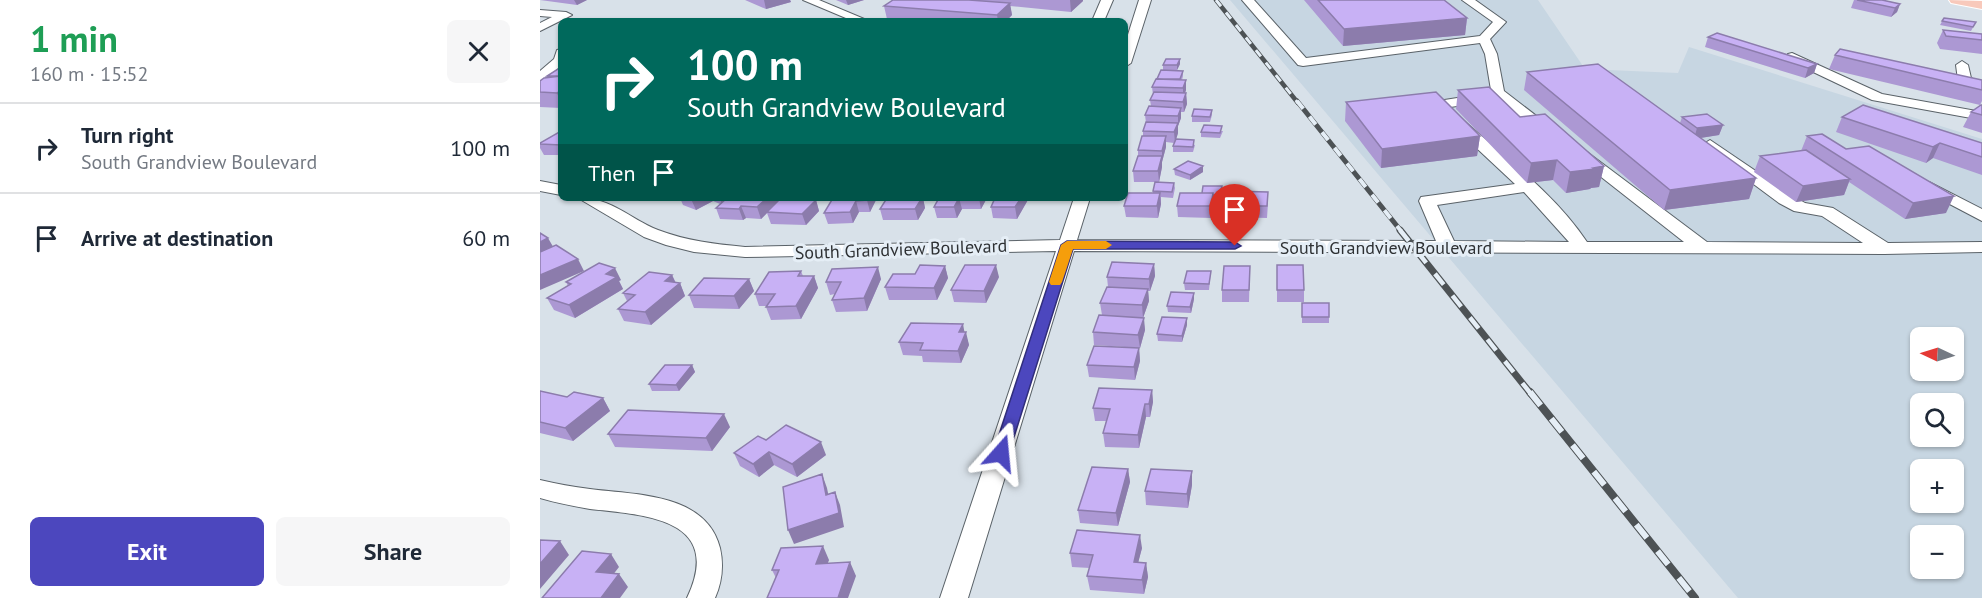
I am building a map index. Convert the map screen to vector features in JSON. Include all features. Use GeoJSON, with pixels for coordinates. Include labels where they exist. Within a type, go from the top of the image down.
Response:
{"type":"FeatureCollection","features":[{"type":"Feature","properties":{"kind":"main road"},"geometry":{"type":"LineString","coordinates":[[1956,0],[1982,3]]}},
{"type":"Feature","properties":{"kind":"main road"},"geometry":{"type":"LineString","coordinates":[[1975,0],[1982,3]]}},
{"type":"Feature","properties":{"kind":"street"},"geometry":{"type":"LineString","coordinates":[[809,0],[855,18]]}},
{"type":"Feature","properties":{"kind":"street"},"geometry":{"type":"LineString","coordinates":[[1099,18],[1107,0]]}},
{"type":"Feature","properties":{"kind":"street"},"geometry":{"type":"LineString","coordinates":[[1129,39],[1145,0]]}},
{"type":"Feature","properties":{"kind":"street"},"geometry":{"type":"LineString","coordinates":[[1248,0],[1304,62],[1484,39],[1500,22],[1468,0]]}},
{"type":"Feature","properties":{"kind":"street"},"geometry":{"type":"LineString","coordinates":[[540,13],[566,15],[560,18]]}},
{"type":"Feature","properties":{"kind":"street"},"geometry":{"type":"LineString","coordinates":[[540,27],[558,19]]}},
{"type":"Feature","properties":{"kind":"street"},"geometry":{"type":"LineString","coordinates":[[1484,39],[1491,54],[1497,93],[1594,163],[1703,248]]}},
{"type":"Feature","properties":{"kind":"street"},"geometry":{"type":"LineString","coordinates":[[1776,52],[1807,62],[1863,92],[1894,101],[1982,116]]}},
{"type":"Feature","properties":{"kind":"street"},"geometry":{"type":"LineString","coordinates":[[540,78],[558,62]]}},
{"type":"Feature","properties":{"kind":"street"},"geometry":{"type":"LineString","coordinates":[[1962,65],[1965,80],[1982,89]]}},
{"type":"Feature","properties":{"kind":"street"},"geometry":{"type":"LineString","coordinates":[[1500,95],[1438,105],[1528,187],[1571,231],[1582,248]]}},
{"type":"Feature","properties":{"kind":"street"},"geometry":{"type":"LineString","coordinates":[[1710,145],[1785,199],[1800,207],[1827,212],[1884,249]]}},
{"type":"Feature","properties":{"kind":"street"},"geometry":{"type":"LineString","coordinates":[[1914,179],[1982,216]]}},
{"type":"Feature","properties":{"kind":"street"},"geometry":{"type":"LineString","coordinates":[[540,186],[558,189]]}},
{"type":"Feature","properties":{"kind":"street"},"geometry":{"type":"LineString","coordinates":[[1448,248],[1427,201],[1528,187]]}},
{"type":"Feature","properties":{"kind":"street","name":"South Grandview Boulevard"},"geometry":{"type":"LineString","coordinates":[[591,201],[650,233],[683,244],[721,251],[777,253],[935,246],[1067,245],[1884,249],[1982,247]]}},
{"type":"Feature","properties":{"kind":"street"},"geometry":{"type":"LineString","coordinates":[[954,598],[1081,201]]}},
{"type":"Feature","properties":{"kind":"street"},"geometry":{"type":"LineString","coordinates":[[540,489],[586,499],[662,508],[688,520],[698,527],[708,547],[709,566],[706,588],[701,598]]}},
{"type":"Feature","properties":{"kind":"shaded area"},"geometry":{"type":"Polygon","coordinates":[[[1230,0],[1538,0],[1585,69],[1678,73],[1689,47],[1982,139],[1982,598],[1738,598],[1230,0]]]}},
{"type":"Feature","properties":{"kind":"building"},"geometry":{"type":"Polygon","coordinates":[[[893,0],[969,0],[1010,3],[997,15],[884,6],[893,0]]]}},
{"type":"Feature","properties":{"kind":"building"},"geometry":{"type":"Polygon","coordinates":[[[1318,0],[1444,0],[1467,18],[1344,29],[1318,0]]]}},
{"type":"Feature","properties":{"kind":"building"},"geometry":{"type":"Polygon","coordinates":[[[1857,0],[1882,0],[1900,4],[1895,8],[1857,0]]]}},
{"type":"Feature","properties":{"kind":"building"},"geometry":{"type":"Polygon","coordinates":[[[1944,18],[1976,22],[1973,27],[1942,21],[1944,18]]]}},
{"type":"Feature","properties":{"kind":"building"},"geometry":{"type":"Polygon","coordinates":[[[1943,30],[1982,34],[1982,40],[1946,36],[1943,30]]]}},
{"type":"Feature","properties":{"kind":"building"},"geometry":{"type":"Polygon","coordinates":[[[1717,33],[1817,64],[1808,68],[1708,37],[1717,33]]]}},
{"type":"Feature","properties":{"kind":"building"},"geometry":{"type":"Polygon","coordinates":[[[1840,49],[1982,80],[1982,90],[1835,55],[1840,49]]]}},
{"type":"Feature","properties":{"kind":"building"},"geometry":{"type":"Polygon","coordinates":[[[1166,59],[1180,59],[1177,65],[1163,65],[1166,59]]]}},
{"type":"Feature","properties":{"kind":"building"},"geometry":{"type":"Polygon","coordinates":[[[1598,64],[1756,178],[1670,190],[1527,72],[1598,64]]]}},
{"type":"Feature","properties":{"kind":"building"},"geometry":{"type":"Polygon","coordinates":[[[558,69],[558,76],[547,76],[558,69]]]}},
{"type":"Feature","properties":{"kind":"building"},"geometry":{"type":"Polygon","coordinates":[[[1161,70],[1183,71],[1180,79],[1157,79],[1161,70]]]}},
{"type":"Feature","properties":{"kind":"building"},"geometry":{"type":"Polygon","coordinates":[[[558,76],[558,92],[540,92],[540,81],[544,78],[558,76]]]}},
{"type":"Feature","properties":{"kind":"building"},"geometry":{"type":"Polygon","coordinates":[[[1156,79],[1186,80],[1183,88],[1152,87],[1156,79]]]}},
{"type":"Feature","properties":{"kind":"building"},"geometry":{"type":"Polygon","coordinates":[[[1489,87],[1520,117],[1545,114],[1604,166],[1570,172],[1557,160],[1531,163],[1458,90],[1489,87]]]}},
{"type":"Feature","properties":{"kind":"building"},"geometry":{"type":"Polygon","coordinates":[[[1154,92],[1186,93],[1183,102],[1150,100],[1154,92]]]}},
{"type":"Feature","properties":{"kind":"building"},"geometry":{"type":"Polygon","coordinates":[[[1436,92],[1480,136],[1382,149],[1346,102],[1436,92]]]}},
{"type":"Feature","properties":{"kind":"building"},"geometry":{"type":"Polygon","coordinates":[[[1863,105],[1982,143],[1982,157],[1940,143],[1933,147],[1842,117],[1863,105]]]}},
{"type":"Feature","properties":{"kind":"building"},"geometry":{"type":"Polygon","coordinates":[[[1981,105],[1982,115],[1971,112],[1981,105]]]}},
{"type":"Feature","properties":{"kind":"building"},"geometry":{"type":"Polygon","coordinates":[[[1149,106],[1181,108],[1178,116],[1145,115],[1149,106]]]}},
{"type":"Feature","properties":{"kind":"building"},"geometry":{"type":"Polygon","coordinates":[[[1194,109],[1212,110],[1210,117],[1192,116],[1194,109]]]}},
{"type":"Feature","properties":{"kind":"building"},"geometry":{"type":"Polygon","coordinates":[[[1707,114],[1723,125],[1697,128],[1682,117],[1707,114]]]}},
{"type":"Feature","properties":{"kind":"building"},"geometry":{"type":"Polygon","coordinates":[[[1146,122],[1178,123],[1174,132],[1143,131],[1146,122]]]}},
{"type":"Feature","properties":{"kind":"building"},"geometry":{"type":"Polygon","coordinates":[[[1204,125],[1222,126],[1220,133],[1201,132],[1204,125]]]}},
{"type":"Feature","properties":{"kind":"building"},"geometry":{"type":"Polygon","coordinates":[[[558,133],[558,145],[540,143],[558,133]]]}},
{"type":"Feature","properties":{"kind":"building"},"geometry":{"type":"Polygon","coordinates":[[[1822,134],[1846,149],[1869,146],[1954,196],[1913,203],[1807,136],[1822,134]]]}},
{"type":"Feature","properties":{"kind":"building"},"geometry":{"type":"Polygon","coordinates":[[[1142,136],[1166,136],[1162,151],[1138,150],[1142,136]]]}},
{"type":"Feature","properties":{"kind":"building"},"geometry":{"type":"Polygon","coordinates":[[[1176,139],[1194,140],[1193,147],[1173,146],[1176,139]]]}},
{"type":"Feature","properties":{"kind":"building"},"geometry":{"type":"Polygon","coordinates":[[[1806,150],[1850,179],[1803,186],[1760,156],[1806,150]]]}},
{"type":"Feature","properties":{"kind":"building"},"geometry":{"type":"Polygon","coordinates":[[[1138,156],[1162,156],[1158,171],[1133,171],[1138,156]]]}},
{"type":"Feature","properties":{"kind":"building"},"geometry":{"type":"Polygon","coordinates":[[[1188,161],[1203,166],[1190,175],[1174,169],[1188,161]]]}},
{"type":"Feature","properties":{"kind":"building"},"geometry":{"type":"Polygon","coordinates":[[[1155,182],[1174,183],[1172,192],[1153,191],[1155,182]]]}},
{"type":"Feature","properties":{"kind":"building"},"geometry":{"type":"Polygon","coordinates":[[[1203,186],[1222,186],[1220,195],[1202,193],[1203,186]]]}},
{"type":"Feature","properties":{"kind":"building"},"geometry":{"type":"Polygon","coordinates":[[[1230,191],[1268,192],[1267,206],[1228,206],[1230,191]]]}},
{"type":"Feature","properties":{"kind":"building"},"geometry":{"type":"Polygon","coordinates":[[[1128,193],[1160,193],[1157,206],[1124,206],[1126,201],[1128,201],[1128,193]]]}},
{"type":"Feature","properties":{"kind":"building"},"geometry":{"type":"Polygon","coordinates":[[[1180,193],[1213,193],[1211,206],[1177,206],[1180,193]]]}},
{"type":"Feature","properties":{"kind":"building"},"geometry":{"type":"Polygon","coordinates":[[[724,201],[764,201],[757,207],[716,208],[724,201]]]}},
{"type":"Feature","properties":{"kind":"building"},"geometry":{"type":"Polygon","coordinates":[[[778,201],[815,201],[802,214],[767,212],[778,201]]]}},
{"type":"Feature","properties":{"kind":"building"},"geometry":{"type":"Polygon","coordinates":[[[831,201],[856,201],[850,212],[824,213],[831,201]]]}},
{"type":"Feature","properties":{"kind":"building"},"geometry":{"type":"Polygon","coordinates":[[[885,201],[920,201],[915,209],[880,209],[885,201]]]}},
{"type":"Feature","properties":{"kind":"building"},"geometry":{"type":"Polygon","coordinates":[[[937,201],[957,201],[954,207],[934,207],[937,201]]]}},
{"type":"Feature","properties":{"kind":"building"},"geometry":{"type":"Polygon","coordinates":[[[994,201],[1019,201],[1015,207],[991,207],[994,201]]]}},
{"type":"Feature","properties":{"kind":"building"},"geometry":{"type":"Polygon","coordinates":[[[540,233],[548,238],[540,242],[540,233]]]}},
{"type":"Feature","properties":{"kind":"building"},"geometry":{"type":"Polygon","coordinates":[[[556,245],[578,259],[540,275],[540,252],[556,245]]]}},
{"type":"Feature","properties":{"kind":"building"},"geometry":{"type":"Polygon","coordinates":[[[1112,262],[1154,264],[1149,279],[1107,277],[1112,262]]]}},
{"type":"Feature","properties":{"kind":"building"},"geometry":{"type":"Polygon","coordinates":[[[599,263],[615,268],[606,274],[617,277],[569,305],[547,298],[571,284],[566,282],[599,263]]]}},
{"type":"Feature","properties":{"kind":"building"},"geometry":{"type":"Polygon","coordinates":[[[920,265],[945,266],[934,288],[885,287],[893,274],[915,274],[920,265]]]}},
{"type":"Feature","properties":{"kind":"building"},"geometry":{"type":"Polygon","coordinates":[[[965,265],[996,265],[984,291],[951,290],[965,265]]]}},
{"type":"Feature","properties":{"kind":"building"},"geometry":{"type":"Polygon","coordinates":[[[1277,265],[1303,265],[1304,290],[1277,290],[1277,265]]]}},
{"type":"Feature","properties":{"kind":"building"},"geometry":{"type":"Polygon","coordinates":[[[1224,266],[1250,266],[1249,290],[1222,290],[1224,266]]]}},
{"type":"Feature","properties":{"kind":"building"},"geometry":{"type":"Polygon","coordinates":[[[878,267],[864,298],[832,300],[841,282],[826,282],[832,269],[878,267]]]}},
{"type":"Feature","properties":{"kind":"building"},"geometry":{"type":"Polygon","coordinates":[[[801,271],[798,276],[814,276],[796,306],[766,307],[775,294],[755,294],[769,272],[801,271]]]}},
{"type":"Feature","properties":{"kind":"building"},"geometry":{"type":"Polygon","coordinates":[[[1187,271],[1211,271],[1209,284],[1184,283],[1187,271]]]}},
{"type":"Feature","properties":{"kind":"building"},"geometry":{"type":"Polygon","coordinates":[[[649,272],[672,275],[665,281],[680,283],[645,312],[618,309],[635,295],[623,293],[649,272]]]}},
{"type":"Feature","properties":{"kind":"building"},"geometry":{"type":"Polygon","coordinates":[[[704,278],[749,279],[734,296],[689,295],[704,278]]]}},
{"type":"Feature","properties":{"kind":"building"},"geometry":{"type":"Polygon","coordinates":[[[1107,287],[1148,289],[1142,305],[1100,303],[1107,287]]]}},
{"type":"Feature","properties":{"kind":"building"},"geometry":{"type":"Polygon","coordinates":[[[1171,292],[1194,293],[1190,307],[1167,306],[1171,292]]]}},
{"type":"Feature","properties":{"kind":"building"},"geometry":{"type":"Polygon","coordinates":[[[1302,303],[1329,303],[1329,317],[1302,317],[1302,303]]]}},
{"type":"Feature","properties":{"kind":"building"},"geometry":{"type":"Polygon","coordinates":[[[1099,315],[1144,318],[1138,335],[1093,332],[1099,315]]]}},
{"type":"Feature","properties":{"kind":"building"},"geometry":{"type":"Polygon","coordinates":[[[1162,317],[1187,318],[1182,336],[1157,334],[1162,317]]]}},
{"type":"Feature","properties":{"kind":"building"},"geometry":{"type":"Polygon","coordinates":[[[911,323],[963,324],[959,332],[966,332],[958,351],[920,350],[923,343],[899,342],[911,323]]]}},
{"type":"Feature","properties":{"kind":"building"},"geometry":{"type":"Polygon","coordinates":[[[1094,346],[1139,348],[1134,367],[1087,365],[1094,346]]]}},
{"type":"Feature","properties":{"kind":"building"},"geometry":{"type":"Polygon","coordinates":[[[665,365],[692,365],[676,385],[649,384],[665,365]]]}},
{"type":"Feature","properties":{"kind":"building"},"geometry":{"type":"Polygon","coordinates":[[[1099,388],[1152,390],[1149,404],[1145,404],[1138,435],[1103,433],[1110,409],[1093,408],[1099,388]]]}},
{"type":"Feature","properties":{"kind":"building"},"geometry":{"type":"Polygon","coordinates":[[[540,391],[567,397],[574,392],[603,398],[565,428],[540,422],[540,391]]]}},
{"type":"Feature","properties":{"kind":"building"},"geometry":{"type":"Polygon","coordinates":[[[628,410],[724,414],[706,438],[608,434],[628,410]]]}},
{"type":"Feature","properties":{"kind":"building"},"geometry":{"type":"Polygon","coordinates":[[[786,425],[821,442],[792,464],[769,452],[753,464],[734,453],[758,436],[766,440],[786,425]]]}},
{"type":"Feature","properties":{"kind":"building"},"geometry":{"type":"Polygon","coordinates":[[[1092,467],[1128,469],[1116,513],[1078,510],[1092,467]]]}},
{"type":"Feature","properties":{"kind":"building"},"geometry":{"type":"Polygon","coordinates":[[[1151,469],[1192,471],[1187,494],[1145,491],[1151,469]]]}},
{"type":"Feature","properties":{"kind":"building"},"geometry":{"type":"Polygon","coordinates":[[[822,474],[826,495],[835,492],[839,513],[788,530],[783,487],[822,474]]]}},
{"type":"Feature","properties":{"kind":"building"},"geometry":{"type":"Polygon","coordinates":[[[1077,530],[1140,535],[1134,562],[1146,563],[1142,580],[1087,576],[1093,555],[1070,553],[1077,530]]]}},
{"type":"Feature","properties":{"kind":"building"},"geometry":{"type":"Polygon","coordinates":[[[540,540],[560,541],[540,564],[540,540]]]}},
{"type":"Feature","properties":{"kind":"building"},"geometry":{"type":"Polygon","coordinates":[[[823,546],[816,564],[850,562],[838,598],[767,598],[779,570],[772,570],[781,548],[823,546]]]}},
{"type":"Feature","properties":{"kind":"building"},"geometry":{"type":"Polygon","coordinates":[[[582,551],[611,554],[596,572],[619,574],[601,598],[542,598],[582,551]]]}},
{"type":"Feature","properties":{"kind":"railway"},"geometry":{"type":"LineString","coordinates":[[1216,0],[1298,103]]}},
{"type":"Feature","properties":{"kind":"railway"},"geometry":{"type":"LineString","coordinates":[[1297,101],[1401,231]]}},
{"type":"Feature","properties":{"kind":"railway"},"geometry":{"type":"LineString","coordinates":[[1400,230],[1531,394]]}},
{"type":"Feature","properties":{"kind":"railway"},"geometry":{"type":"LineString","coordinates":[[1530,392],[1695,598]]}},
{"type":"Feature","properties":{"kind":"slow traffic"},"geometry":{"type":"LineString","coordinates":[[1056,282],[1067,245],[1106,245]]}},
{"type":"Feature","properties":{"kind":"route"},"geometry":{"type":"LineString","coordinates":[[1001,453],[1067,245],[1235,246]]}}]}
